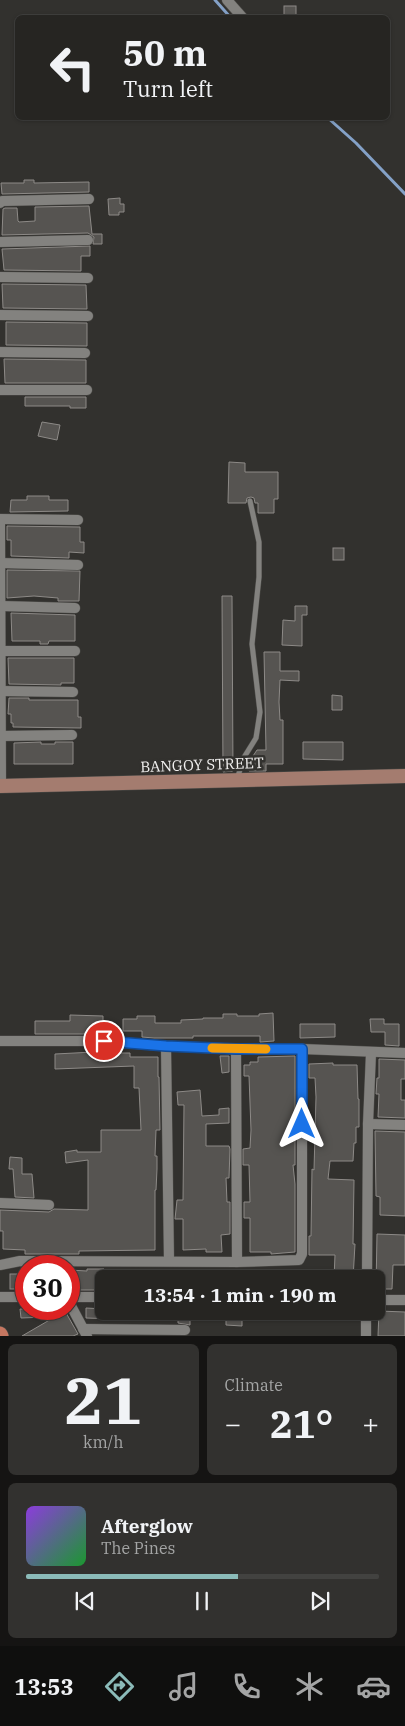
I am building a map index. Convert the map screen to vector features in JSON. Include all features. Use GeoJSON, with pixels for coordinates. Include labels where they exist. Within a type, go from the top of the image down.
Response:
{"type":"FeatureCollection","features":[{"type":"Feature","properties":{"kind":"main road","name":"BANGOY STREET"},"geometry":{"type":"LineString","coordinates":[[0,786],[405,776]]}},
{"type":"Feature","properties":{"kind":"street"},"geometry":{"type":"LineString","coordinates":[[227,0],[240,15]]}},
{"type":"Feature","properties":{"kind":"street"},"geometry":{"type":"LineString","coordinates":[[0,203],[2,201],[89,199]]}},
{"type":"Feature","properties":{"kind":"street"},"geometry":{"type":"LineString","coordinates":[[0,242],[88,240]]}},
{"type":"Feature","properties":{"kind":"street"},"geometry":{"type":"LineString","coordinates":[[0,277],[88,278]]}},
{"type":"Feature","properties":{"kind":"street"},"geometry":{"type":"LineString","coordinates":[[0,315],[88,316]]}},
{"type":"Feature","properties":{"kind":"street"},"geometry":{"type":"LineString","coordinates":[[0,352],[85,353]]}},
{"type":"Feature","properties":{"kind":"street"},"geometry":{"type":"LineString","coordinates":[[0,390],[87,390]]}},
{"type":"Feature","properties":{"kind":"street"},"geometry":{"type":"LineString","coordinates":[[0,519],[78,520]]}},
{"type":"Feature","properties":{"kind":"street"},"geometry":{"type":"LineString","coordinates":[[0,523],[0,786]]}},
{"type":"Feature","properties":{"kind":"street"},"geometry":{"type":"LineString","coordinates":[[0,563],[78,565]]}},
{"type":"Feature","properties":{"kind":"street"},"geometry":{"type":"LineString","coordinates":[[1,606],[75,608]]}},
{"type":"Feature","properties":{"kind":"street"},"geometry":{"type":"LineString","coordinates":[[1,651],[76,651]]}},
{"type":"Feature","properties":{"kind":"street"},"geometry":{"type":"LineString","coordinates":[[1,691],[73,692]]}},
{"type":"Feature","properties":{"kind":"street"},"geometry":{"type":"LineString","coordinates":[[1,736],[72,735]]}},
{"type":"Feature","properties":{"kind":"street"},"geometry":{"type":"LineString","coordinates":[[0,1041],[104,1041],[236,1049],[302,1049],[405,1053]]}},
{"type":"Feature","properties":{"kind":"street"},"geometry":{"type":"LineString","coordinates":[[166,1046],[169,1261]]}},
{"type":"Feature","properties":{"kind":"street"},"geometry":{"type":"LineString","coordinates":[[236,1049],[238,1262]]}},
{"type":"Feature","properties":{"kind":"street"},"geometry":{"type":"LineString","coordinates":[[0,1265],[20,1261],[238,1262],[299,1260],[302,1254],[302,1049]]}},
{"type":"Feature","properties":{"kind":"street"},"geometry":{"type":"LineString","coordinates":[[367,1270],[368,1124],[371,1052]]}},
{"type":"Feature","properties":{"kind":"street"},"geometry":{"type":"LineString","coordinates":[[368,1124],[405,1125]]}},
{"type":"Feature","properties":{"kind":"street"},"geometry":{"type":"LineString","coordinates":[[0,1204],[49,1204]]}},
{"type":"Feature","properties":{"kind":"street"},"geometry":{"type":"LineString","coordinates":[[0,1297],[15,1297]]}},
{"type":"Feature","properties":{"kind":"street"},"geometry":{"type":"LineString","coordinates":[[80,1297],[95,1297]]}},
{"type":"Feature","properties":{"kind":"street"},"geometry":{"type":"LineString","coordinates":[[385,1300],[405,1300]]}},
{"type":"Feature","properties":{"kind":"street"},"geometry":{"type":"LineString","coordinates":[[79,1320],[85,1332],[161,1333],[185,1330]]}},
{"type":"Feature","properties":{"kind":"street"},"geometry":{"type":"LineString","coordinates":[[366,1320],[366,1336]]}},
{"type":"Feature","properties":{"kind":"lane"},"geometry":{"type":"LineString","coordinates":[[237,780],[243,759],[259,730],[260,712],[252,644],[259,577],[259,542],[250,501]]}},
{"type":"Feature","properties":{"kind":"building"},"geometry":{"type":"Polygon","coordinates":[[[284,6],[296,6],[296,15],[284,15],[284,6]]]}},
{"type":"Feature","properties":{"kind":"building"},"geometry":{"type":"Polygon","coordinates":[[[24,180],[34,180],[34,183],[89,182],[89,192],[2,194],[1,183],[24,183],[24,180]]]}},
{"type":"Feature","properties":{"kind":"building"},"geometry":{"type":"Polygon","coordinates":[[[120,198],[120,204],[124,204],[124,212],[119,212],[119,215],[109,215],[108,199],[120,198]]]}},
{"type":"Feature","properties":{"kind":"building"},"geometry":{"type":"Polygon","coordinates":[[[89,206],[92,234],[102,234],[102,244],[93,244],[94,237],[88,233],[2,235],[3,209],[5,208],[17,208],[19,222],[35,221],[35,207],[89,206]]]}},
{"type":"Feature","properties":{"kind":"building"},"geometry":{"type":"Polygon","coordinates":[[[90,246],[90,256],[81,256],[81,271],[4,270],[2,249],[90,246]]]}},
{"type":"Feature","properties":{"kind":"building"},"geometry":{"type":"Polygon","coordinates":[[[2,284],[86,285],[87,309],[3,308],[2,284]]]}},
{"type":"Feature","properties":{"kind":"building"},"geometry":{"type":"Polygon","coordinates":[[[6,322],[87,323],[87,346],[6,345],[6,322]]]}},
{"type":"Feature","properties":{"kind":"building"},"geometry":{"type":"Polygon","coordinates":[[[4,359],[86,360],[86,383],[5,383],[4,359]]]}},
{"type":"Feature","properties":{"kind":"building"},"geometry":{"type":"Polygon","coordinates":[[[25,397],[86,397],[86,408],[25,406],[25,397]]]}},
{"type":"Feature","properties":{"kind":"building"},"geometry":{"type":"Polygon","coordinates":[[[42,422],[60,425],[57,440],[38,436],[42,422]]]}},
{"type":"Feature","properties":{"kind":"building"},"geometry":{"type":"Polygon","coordinates":[[[229,462],[245,463],[245,472],[278,472],[278,499],[274,499],[274,513],[258,513],[258,503],[255,503],[254,498],[251,497],[247,498],[246,503],[228,503],[229,462]]]}},
{"type":"Feature","properties":{"kind":"building"},"geometry":{"type":"Polygon","coordinates":[[[27,496],[49,496],[49,500],[68,500],[68,511],[10,512],[11,500],[27,500],[27,496]]]}},
{"type":"Feature","properties":{"kind":"building"},"geometry":{"type":"Polygon","coordinates":[[[7,526],[80,527],[80,542],[84,542],[84,553],[69,552],[69,558],[11,556],[11,540],[7,540],[7,526]]]}},
{"type":"Feature","properties":{"kind":"building"},"geometry":{"type":"Polygon","coordinates":[[[333,548],[344,548],[344,560],[333,560],[333,548]]]}},
{"type":"Feature","properties":{"kind":"building"},"geometry":{"type":"Polygon","coordinates":[[[7,570],[80,571],[79,601],[58,601],[58,598],[34,596],[7,598],[7,570]]]}},
{"type":"Feature","properties":{"kind":"building"},"geometry":{"type":"Polygon","coordinates":[[[222,596],[232,596],[233,771],[223,772],[222,596]]]}},
{"type":"Feature","properties":{"kind":"building"},"geometry":{"type":"Polygon","coordinates":[[[295,606],[307,606],[307,615],[302,615],[302,646],[282,645],[283,620],[295,621],[295,606]]]}},
{"type":"Feature","properties":{"kind":"building"},"geometry":{"type":"Polygon","coordinates":[[[11,613],[75,615],[75,641],[49,641],[48,644],[40,644],[40,641],[12,641],[11,613]]]}},
{"type":"Feature","properties":{"kind":"building"},"geometry":{"type":"Polygon","coordinates":[[[264,652],[280,652],[280,671],[299,671],[299,681],[280,680],[279,702],[280,720],[283,720],[283,764],[266,764],[266,771],[249,771],[249,762],[257,750],[266,750],[264,652]]]}},
{"type":"Feature","properties":{"kind":"building"},"geometry":{"type":"Polygon","coordinates":[[[8,658],[74,658],[74,683],[61,683],[61,685],[9,684],[8,658]]]}},
{"type":"Feature","properties":{"kind":"building"},"geometry":{"type":"Polygon","coordinates":[[[332,695],[342,696],[342,710],[332,710],[332,695]]]}},
{"type":"Feature","properties":{"kind":"building"},"geometry":{"type":"Polygon","coordinates":[[[9,698],[78,700],[78,717],[81,717],[81,728],[13,727],[11,714],[8,714],[9,698]]]}},
{"type":"Feature","properties":{"kind":"building"},"geometry":{"type":"Polygon","coordinates":[[[41,742],[41,744],[55,744],[55,742],[73,742],[73,764],[14,764],[14,743],[41,742]]]}},
{"type":"Feature","properties":{"kind":"building"},"geometry":{"type":"Polygon","coordinates":[[[303,742],[343,742],[343,760],[303,759],[303,742]]]}},
{"type":"Feature","properties":{"kind":"building"},"geometry":{"type":"Polygon","coordinates":[[[273,1013],[274,1041],[260,1042],[260,1036],[154,1038],[142,1037],[142,1031],[123,1031],[123,1019],[137,1019],[137,1016],[155,1016],[155,1023],[181,1023],[181,1020],[223,1018],[223,1014],[259,1016],[259,1014],[273,1013]]]}},
{"type":"Feature","properties":{"kind":"building"},"geometry":{"type":"Polygon","coordinates":[[[70,1015],[103,1016],[103,1034],[35,1034],[35,1021],[70,1021],[70,1015]]]}},
{"type":"Feature","properties":{"kind":"building"},"geometry":{"type":"Polygon","coordinates":[[[370,1019],[384,1019],[384,1024],[399,1024],[399,1046],[385,1045],[385,1032],[371,1032],[370,1019]]]}},
{"type":"Feature","properties":{"kind":"building"},"geometry":{"type":"Polygon","coordinates":[[[300,1024],[335,1024],[335,1037],[300,1038],[300,1024]]]}},
{"type":"Feature","properties":{"kind":"building"},"geometry":{"type":"Polygon","coordinates":[[[114,1051],[114,1053],[130,1053],[130,1057],[158,1057],[160,1130],[156,1130],[155,1250],[79,1251],[79,1254],[25,1254],[25,1250],[3,1249],[3,1231],[0,1231],[0,1210],[49,1212],[54,1209],[88,1210],[88,1160],[66,1163],[65,1152],[77,1150],[77,1152],[101,1152],[101,1130],[141,1130],[139,1088],[134,1088],[134,1066],[55,1069],[55,1054],[114,1051]]]}},
{"type":"Feature","properties":{"kind":"building"},"geometry":{"type":"Polygon","coordinates":[[[220,1056],[229,1056],[229,1072],[222,1073],[220,1056]]]}},
{"type":"Feature","properties":{"kind":"building"},"geometry":{"type":"Polygon","coordinates":[[[295,1056],[295,1165],[293,1165],[295,1184],[295,1252],[271,1254],[271,1252],[250,1252],[250,1218],[244,1218],[244,1202],[250,1202],[249,1165],[243,1165],[243,1149],[250,1148],[251,1130],[249,1076],[244,1076],[244,1065],[250,1065],[250,1062],[258,1062],[258,1057],[295,1056]]]}},
{"type":"Feature","properties":{"kind":"building"},"geometry":{"type":"Polygon","coordinates":[[[379,1059],[405,1060],[405,1079],[401,1079],[401,1100],[405,1100],[405,1118],[378,1117],[379,1094],[376,1094],[377,1078],[379,1078],[379,1059]]]}},
{"type":"Feature","properties":{"kind":"building"},"geometry":{"type":"Polygon","coordinates":[[[309,1064],[357,1065],[359,1127],[356,1127],[353,1161],[330,1161],[328,1179],[354,1180],[354,1270],[334,1270],[335,1255],[309,1255],[316,1097],[315,1078],[309,1078],[309,1064]]]}},
{"type":"Feature","properties":{"kind":"building"},"geometry":{"type":"Polygon","coordinates":[[[200,1090],[202,1116],[219,1115],[219,1109],[229,1108],[229,1123],[206,1124],[206,1146],[229,1146],[230,1149],[229,1178],[226,1178],[227,1202],[230,1202],[230,1234],[221,1235],[222,1252],[206,1252],[206,1249],[183,1250],[183,1219],[175,1219],[177,1200],[183,1200],[184,1105],[178,1105],[177,1092],[200,1090]]]}},
{"type":"Feature","properties":{"kind":"building"},"geometry":{"type":"Polygon","coordinates":[[[375,1131],[405,1132],[405,1216],[380,1215],[380,1197],[376,1196],[375,1131]]]}},
{"type":"Feature","properties":{"kind":"building"},"geometry":{"type":"Polygon","coordinates":[[[10,1157],[22,1158],[22,1174],[32,1174],[34,1198],[15,1197],[13,1169],[9,1169],[10,1157]]]}},
{"type":"Feature","properties":{"kind":"building"},"geometry":{"type":"Polygon","coordinates":[[[377,1234],[405,1235],[405,1265],[393,1265],[392,1289],[385,1289],[385,1270],[376,1270],[377,1234]]]}},
{"type":"Feature","properties":{"kind":"building"},"geometry":{"type":"Polygon","coordinates":[[[87,1269],[104,1269],[95,1270],[95,1290],[80,1290],[80,1271],[87,1271],[87,1269]]]}},
{"type":"Feature","properties":{"kind":"building"},"geometry":{"type":"Polygon","coordinates":[[[10,1274],[15,1274],[15,1289],[10,1289],[10,1274]]]}},
{"type":"Feature","properties":{"kind":"building"},"geometry":{"type":"Polygon","coordinates":[[[86,1308],[95,1308],[95,1318],[86,1318],[86,1308]]]}},
{"type":"Feature","properties":{"kind":"building"},"geometry":{"type":"Polygon","coordinates":[[[385,1311],[405,1312],[405,1336],[378,1336],[379,1320],[385,1320],[385,1311]]]}},
{"type":"Feature","properties":{"kind":"building"},"geometry":{"type":"Polygon","coordinates":[[[50,1320],[70,1320],[78,1334],[73,1336],[22,1336],[50,1320]]]}},
{"type":"Feature","properties":{"kind":"building"},"geometry":{"type":"Polygon","coordinates":[[[178,1320],[190,1320],[190,1325],[178,1323],[178,1320]]]}},
{"type":"Feature","properties":{"kind":"building"},"geometry":{"type":"Polygon","coordinates":[[[226,1320],[242,1320],[242,1326],[226,1325],[226,1320]]]}},
{"type":"Feature","properties":{"kind":"waterway"},"geometry":{"type":"LineString","coordinates":[[215,0],[228,15]]}},
{"type":"Feature","properties":{"kind":"waterway"},"geometry":{"type":"LineString","coordinates":[[330,120],[356,143],[405,194]]}},
{"type":"Feature","properties":{"kind":"slow traffic"},"geometry":{"type":"LineString","coordinates":[[212,1048],[266,1049]]}},
{"type":"Feature","properties":{"kind":"route"},"geometry":{"type":"LineString","coordinates":[[104,1041],[236,1049],[302,1049],[302,1124]]}}]}
